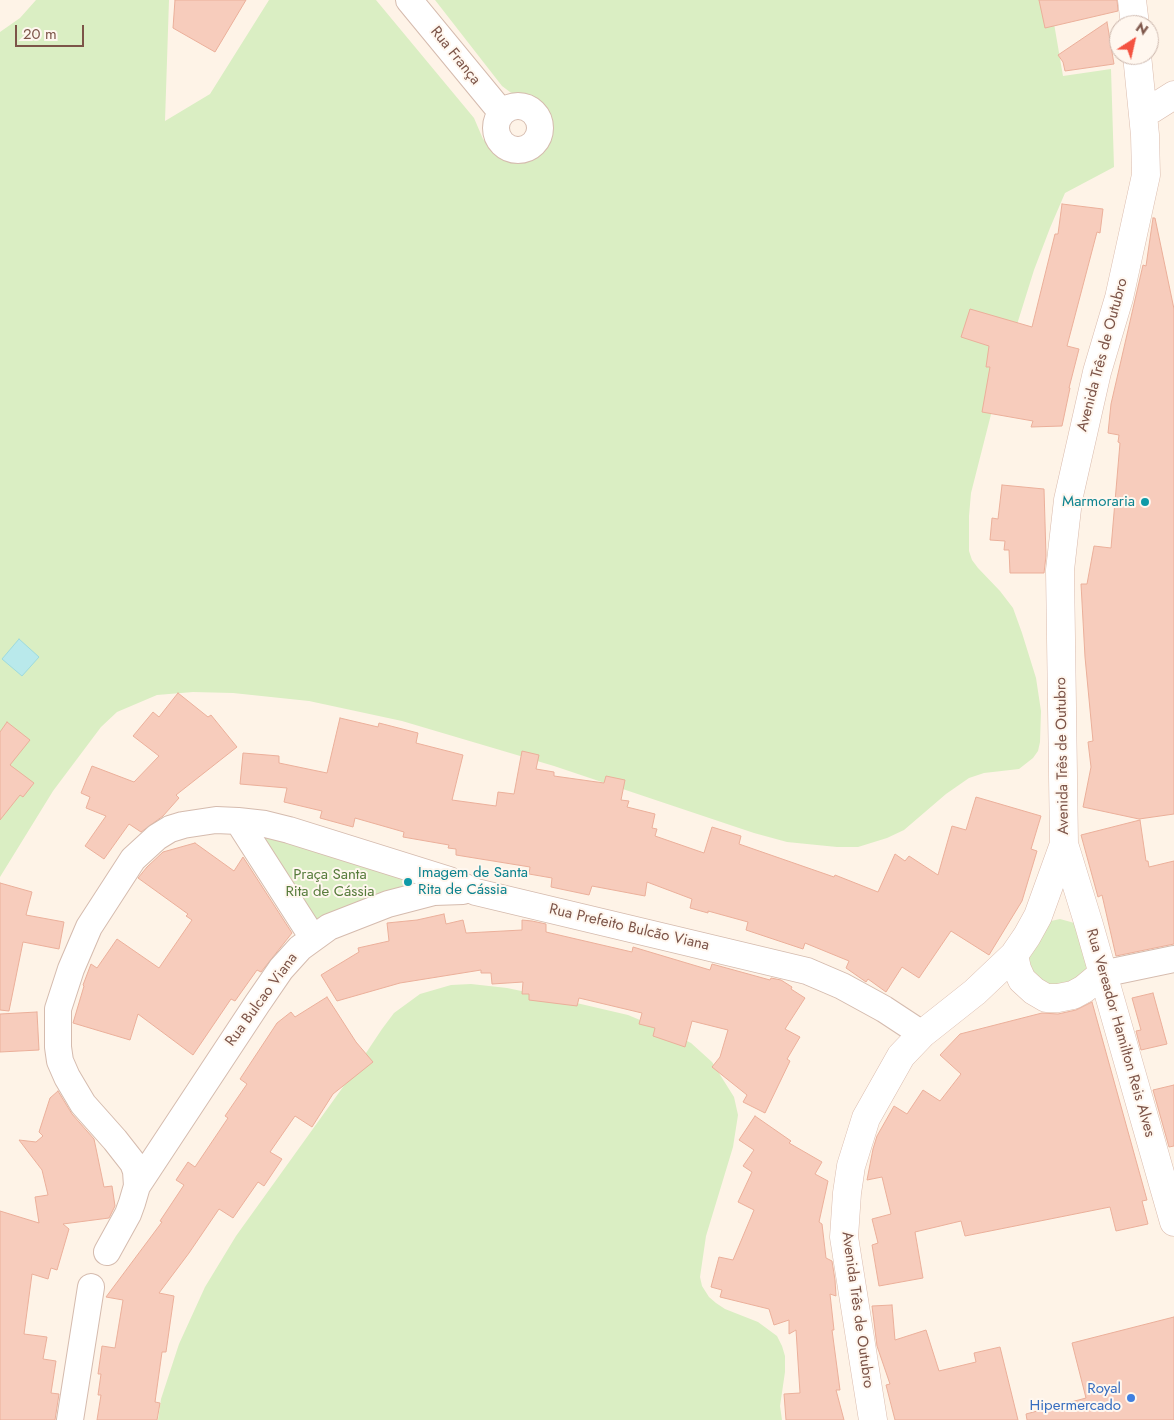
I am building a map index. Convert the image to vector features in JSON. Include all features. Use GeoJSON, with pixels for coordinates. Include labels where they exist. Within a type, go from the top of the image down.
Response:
{"type":"FeatureCollection","features":[{"type":"Feature","properties":{"kind":"main road"},"geometry":{"type":"LineString","coordinates":[[1132,0],[1134,15]]}},
{"type":"Feature","properties":{"kind":"main road","name":"Avenida Três de Outubro"},"geometry":{"type":"LineString","coordinates":[[873,1420],[844,1237],[846,1193],[851,1166],[866,1118],[901,1056],[922,1034],[975,992],[1014,955],[1038,916],[1064,844],[1060,570],[1067,508],[1084,425],[1097,372],[1119,298],[1146,175],[1144,114],[1139,65]]}},
{"type":"Feature","properties":{"kind":"main road"},"geometry":{"type":"LineString","coordinates":[[1144,114],[1174,95]]}},
{"type":"Feature","properties":{"kind":"main road","name":"Rua Vereador Hamilton Reis Alves"},"geometry":{"type":"LineString","coordinates":[[1064,844],[1174,1222]]}},
{"type":"Feature","properties":{"kind":"main road"},"geometry":{"type":"LineString","coordinates":[[1038,916],[1049,912],[1069,913],[1089,925]]}},
{"type":"Feature","properties":{"kind":"main road"},"geometry":{"type":"LineString","coordinates":[[1014,955],[1022,980],[1034,992],[1046,998],[1073,995],[1084,989],[1102,974]]}},
{"type":"Feature","properties":{"kind":"street","name":"Rua França"},"geometry":{"type":"LineString","coordinates":[[409,0],[502,113]]}},
{"type":"Feature","properties":{"kind":"street","name":"Rua Prefeito Bulcão Viana"},"geometry":{"type":"LineString","coordinates":[[137,1182],[133,1163],[83,1104],[66,1077],[60,1061],[58,1047],[58,1009],[71,969],[90,926],[134,859],[157,837],[170,830],[198,822],[216,820],[265,824],[322,839],[449,880],[476,892],[807,970],[842,986],[884,1009],[922,1034]]}},
{"type":"Feature","properties":{"kind":"street"},"geometry":{"type":"LineString","coordinates":[[238,821],[313,938]]}},
{"type":"Feature","properties":{"kind":"street","name":"Rua Bulcao Viana"},"geometry":{"type":"LineString","coordinates":[[107,1252],[128,1214],[137,1182],[281,969],[300,948],[329,927],[411,897],[441,891],[476,892]]}},
{"type":"Feature","properties":{"kind":"street"},"geometry":{"type":"LineString","coordinates":[[1102,974],[1174,959]]}},
{"type":"Feature","properties":{"kind":"street"},"geometry":{"type":"LineString","coordinates":[[70,1420],[91,1287]]}},
{"type":"Feature","properties":{"kind":"green space"},"geometry":{"type":"Polygon","coordinates":[[[36,0],[169,0],[165,121],[210,94],[269,0],[376,0],[474,118],[483,139],[502,156],[517,161],[530,160],[543,150],[551,138],[551,118],[541,107],[502,86],[435,0],[1050,0],[1063,76],[1111,69],[1114,167],[1065,193],[1050,228],[1034,270],[1000,379],[971,493],[969,516],[969,551],[972,560],[1013,608],[1036,678],[1041,711],[1040,742],[1038,751],[1033,758],[1019,769],[984,773],[969,778],[946,794],[904,830],[887,838],[858,847],[837,847],[787,842],[754,833],[554,766],[402,721],[309,701],[233,693],[193,692],[157,695],[117,712],[101,727],[53,791],[0,877],[0,32],[20,18],[36,0]]]}},
{"type":"Feature","properties":{"kind":"green space","name":"Praça Santa Rita de Cássia"},"geometry":{"type":"Polygon","coordinates":[[[255,835],[266,835],[436,881],[316,925],[255,835]]]}},
{"type":"Feature","properties":{"kind":"green space"},"geometry":{"type":"Polygon","coordinates":[[[1060,919],[1078,924],[1092,961],[1087,977],[1048,991],[1023,959],[1051,921],[1060,919]]]}},
{"type":"Feature","properties":{"kind":"green space"},"geometry":{"type":"Polygon","coordinates":[[[471,984],[507,988],[628,1015],[691,1043],[712,1062],[734,1097],[738,1115],[733,1147],[706,1236],[700,1277],[702,1286],[709,1297],[716,1303],[725,1309],[758,1322],[777,1336],[785,1356],[785,1372],[780,1406],[782,1420],[158,1420],[161,1399],[179,1344],[205,1287],[236,1236],[348,1080],[382,1029],[394,1013],[420,994],[451,985],[471,984]]]}},
{"type":"Feature","properties":{"kind":"water"},"geometry":{"type":"Polygon","coordinates":[[[19,639],[39,657],[22,676],[2,659],[19,639]]]}},
{"type":"Feature","properties":{"kind":"building"},"geometry":{"type":"Polygon","coordinates":[[[175,0],[246,0],[215,52],[173,28],[175,0]]]}},
{"type":"Feature","properties":{"kind":"building"},"geometry":{"type":"Polygon","coordinates":[[[1039,0],[1117,0],[1118,11],[1045,28],[1039,0]]]}},
{"type":"Feature","properties":{"kind":"building"},"geometry":{"type":"Polygon","coordinates":[[[1107,22],[1109,65],[1065,71],[1063,62],[1058,55],[1107,22]]]}},
{"type":"Feature","properties":{"kind":"building"},"geometry":{"type":"Polygon","coordinates":[[[1062,204],[1103,209],[1100,233],[1097,232],[1067,346],[1079,349],[1062,426],[1031,427],[1033,421],[982,412],[990,367],[986,367],[989,346],[961,337],[970,309],[1032,327],[1055,234],[1058,234],[1062,204]]]}},
{"type":"Feature","properties":{"kind":"building"},"geometry":{"type":"Polygon","coordinates":[[[1153,218],[1155,218],[1174,309],[1174,814],[1139,819],[1083,807],[1091,767],[1088,742],[1093,741],[1085,657],[1081,584],[1087,584],[1094,546],[1111,548],[1120,443],[1118,442],[1119,435],[1108,433],[1111,404],[1143,265],[1146,266],[1153,218]]]}},
{"type":"Feature","properties":{"kind":"building"},"geometry":{"type":"Polygon","coordinates":[[[1002,485],[1044,489],[1046,556],[1044,573],[1010,573],[1009,550],[1004,550],[1005,541],[990,540],[992,518],[998,519],[1002,485]]]}},
{"type":"Feature","properties":{"kind":"building"},"geometry":{"type":"Polygon","coordinates":[[[178,693],[208,717],[211,715],[237,747],[176,795],[179,798],[163,816],[141,832],[129,824],[104,859],[85,846],[106,816],[86,808],[90,797],[81,793],[92,766],[134,782],[159,756],[133,736],[153,712],[159,717],[178,693]]]}},
{"type":"Feature","properties":{"kind":"building"},"geometry":{"type":"Polygon","coordinates":[[[340,718],[378,727],[379,723],[418,733],[416,743],[463,755],[452,800],[496,806],[498,792],[514,794],[522,751],[539,755],[536,769],[554,772],[554,776],[604,783],[606,776],[625,780],[621,800],[629,801],[627,807],[655,814],[652,828],[657,829],[655,836],[704,853],[712,827],[741,836],[739,844],[834,877],[835,875],[878,892],[895,854],[905,861],[909,856],[938,875],[952,826],[966,830],[976,797],[1041,816],[1031,849],[1037,851],[1022,901],[989,955],[951,931],[919,978],[902,967],[886,992],[868,979],[866,982],[846,968],[849,961],[805,943],[803,949],[746,930],[748,922],[690,908],[692,899],[647,882],[645,896],[592,886],[589,895],[551,887],[552,878],[529,874],[530,867],[456,855],[456,849],[448,848],[449,845],[403,837],[404,832],[355,818],[353,827],[320,818],[322,811],[284,802],[287,788],[240,784],[243,753],[279,756],[279,763],[327,773],[340,718]]]}},
{"type":"Feature","properties":{"kind":"building"},"geometry":{"type":"Polygon","coordinates":[[[7,722],[30,740],[10,765],[34,783],[23,797],[20,795],[0,820],[0,732],[7,722]]]}},
{"type":"Feature","properties":{"kind":"building"},"geometry":{"type":"Polygon","coordinates":[[[1140,820],[1146,861],[1148,861],[1149,867],[1174,861],[1174,944],[1116,956],[1102,895],[1098,897],[1081,835],[1140,820]]]}},
{"type":"Feature","properties":{"kind":"building"},"geometry":{"type":"Polygon","coordinates":[[[195,843],[234,871],[243,857],[292,933],[261,972],[257,970],[235,1001],[231,999],[193,1055],[138,1014],[130,1040],[73,1023],[83,985],[91,964],[97,968],[117,939],[159,968],[192,920],[186,916],[188,914],[138,878],[163,852],[195,843]]]}},
{"type":"Feature","properties":{"kind":"building"},"geometry":{"type":"Polygon","coordinates":[[[0,883],[32,892],[26,915],[64,922],[59,949],[23,942],[9,1011],[0,1010],[0,883]]]}},
{"type":"Feature","properties":{"kind":"building"},"geometry":{"type":"Polygon","coordinates":[[[444,914],[446,924],[463,920],[466,933],[522,930],[522,920],[532,921],[546,924],[546,932],[632,952],[633,947],[710,970],[712,964],[770,980],[771,978],[781,980],[805,998],[785,1029],[800,1037],[787,1059],[790,1061],[765,1113],[743,1102],[747,1095],[712,1067],[720,1057],[728,1030],[692,1021],[685,1047],[653,1036],[655,1028],[639,1024],[642,1013],[579,998],[577,1006],[529,1000],[529,994],[522,994],[523,982],[492,984],[491,973],[481,973],[481,970],[400,983],[337,1001],[321,975],[359,952],[358,948],[389,941],[387,923],[417,920],[444,914]]]}},
{"type":"Feature","properties":{"kind":"building"},"geometry":{"type":"Polygon","coordinates":[[[1153,993],[1167,1044],[1141,1050],[1136,1031],[1141,1030],[1132,998],[1153,993]]]}},
{"type":"Feature","properties":{"kind":"building"},"geometry":{"type":"Polygon","coordinates":[[[327,997],[356,1042],[373,1062],[333,1094],[312,1127],[295,1116],[270,1152],[282,1159],[264,1186],[258,1182],[233,1218],[219,1209],[159,1293],[174,1296],[166,1352],[162,1352],[155,1402],[160,1403],[157,1420],[97,1420],[101,1395],[98,1395],[101,1374],[98,1374],[102,1346],[115,1348],[123,1300],[106,1297],[162,1222],[160,1221],[184,1185],[176,1180],[188,1162],[195,1167],[228,1118],[225,1116],[247,1084],[240,1079],[277,1023],[291,1012],[295,1017],[327,997]]]}},
{"type":"Feature","properties":{"kind":"building"},"geometry":{"type":"Polygon","coordinates":[[[1092,1002],[1147,1200],[1142,1201],[1148,1224],[1116,1231],[1110,1207],[965,1236],[961,1221],[915,1232],[923,1278],[879,1286],[872,1245],[878,1243],[872,1219],[891,1214],[882,1177],[867,1180],[877,1136],[894,1106],[907,1114],[923,1090],[940,1101],[961,1074],[940,1055],[960,1034],[1042,1013],[1058,1014],[1076,1010],[1092,1002]]]}},
{"type":"Feature","properties":{"kind":"building"},"geometry":{"type":"Polygon","coordinates":[[[37,1012],[39,1050],[0,1052],[0,1014],[37,1012]]]}},
{"type":"Feature","properties":{"kind":"building"},"geometry":{"type":"Polygon","coordinates":[[[1174,1085],[1174,1146],[1169,1147],[1153,1090],[1174,1085]]]}},
{"type":"Feature","properties":{"kind":"building"},"geometry":{"type":"Polygon","coordinates":[[[58,1091],[72,1114],[94,1139],[104,1187],[112,1186],[115,1206],[109,1218],[63,1224],[69,1229],[57,1270],[51,1268],[48,1279],[32,1274],[24,1334],[47,1337],[43,1359],[56,1361],[51,1393],[59,1394],[55,1420],[0,1420],[0,1211],[39,1223],[35,1197],[48,1195],[42,1170],[19,1140],[36,1142],[43,1136],[39,1132],[50,1098],[58,1091]]]}},
{"type":"Feature","properties":{"kind":"building"},"geometry":{"type":"Polygon","coordinates":[[[755,1116],[791,1141],[789,1143],[822,1162],[815,1174],[828,1181],[819,1222],[822,1224],[826,1258],[832,1261],[835,1280],[836,1296],[830,1294],[834,1330],[832,1330],[840,1390],[836,1390],[844,1420],[786,1420],[784,1394],[800,1393],[796,1330],[789,1334],[789,1320],[774,1325],[769,1309],[720,1297],[722,1290],[711,1287],[719,1257],[733,1260],[754,1210],[738,1202],[752,1172],[743,1166],[754,1150],[739,1140],[755,1116]]]}},
{"type":"Feature","properties":{"kind":"building"},"geometry":{"type":"Polygon","coordinates":[[[892,1305],[895,1340],[926,1330],[939,1371],[976,1362],[974,1353],[1000,1347],[1018,1420],[895,1420],[886,1385],[890,1384],[877,1346],[872,1306],[892,1305]]]}},
{"type":"Feature","properties":{"kind":"building"},"geometry":{"type":"Polygon","coordinates":[[[1174,1317],[1174,1420],[1027,1420],[1026,1414],[1086,1398],[1072,1343],[1174,1317]]]}},
{"type":"Feature","properties":{"kind":"place","name":"Marmoraria"},"geometry":{"type":"Point","coordinates":[1145,502]}},
{"type":"Feature","properties":{"kind":"place","name":"Imagem de Santa Rita de Cássia"},"geometry":{"type":"Point","coordinates":[408,882]}},
{"type":"Feature","properties":{"kind":"place","name":"Royal Hipermercado"},"geometry":{"type":"Point","coordinates":[1131,1398]}}]}
